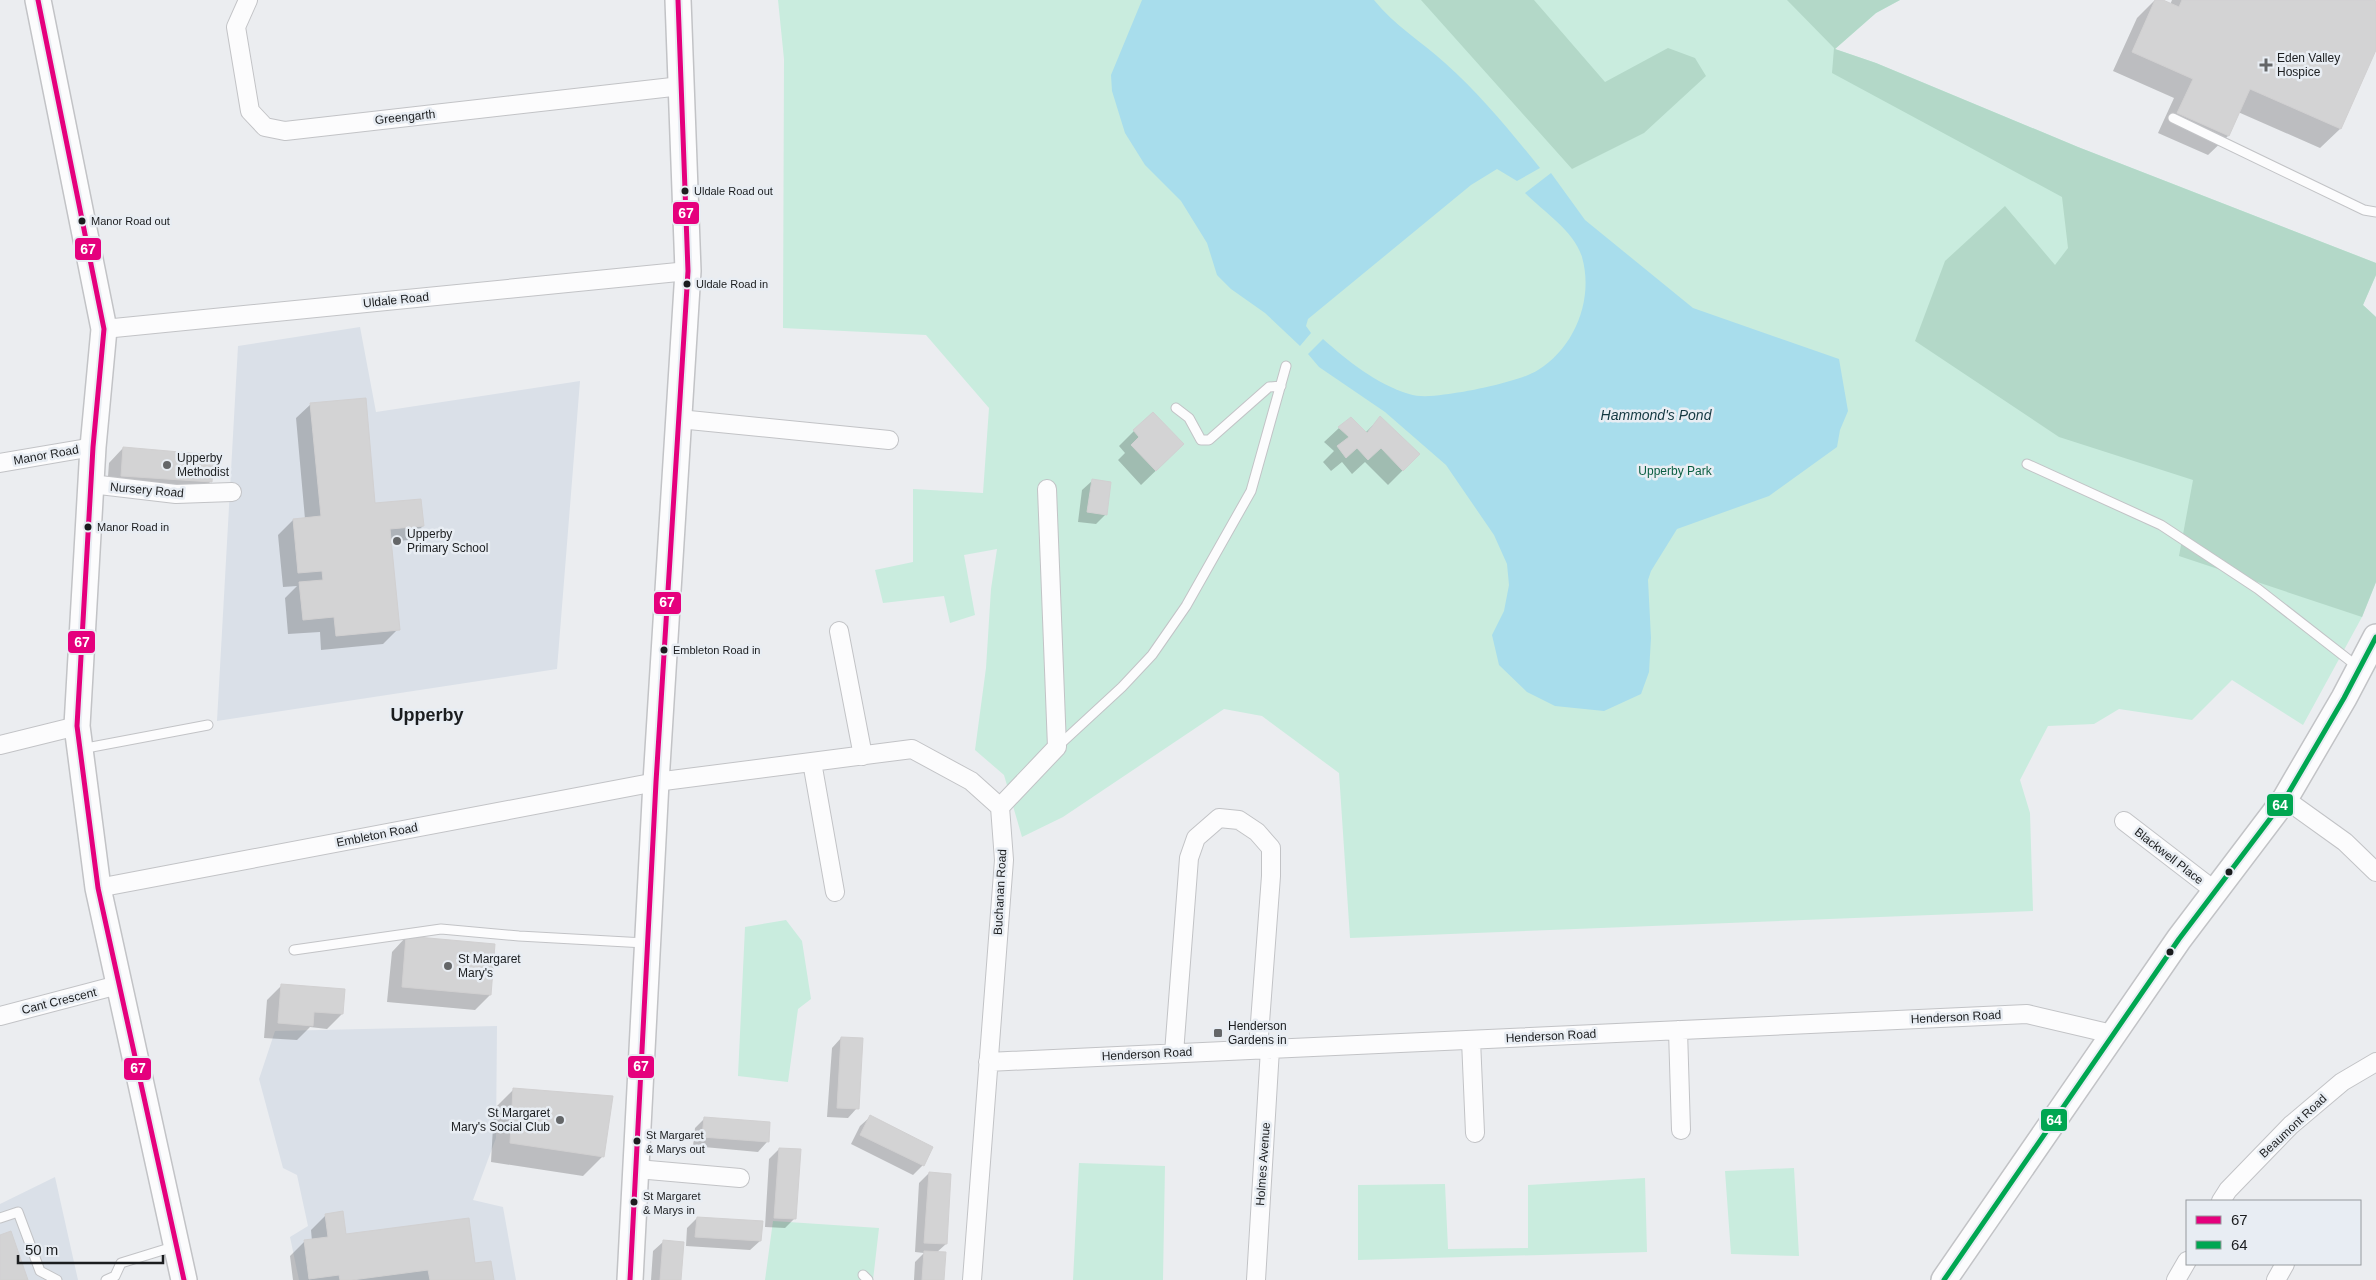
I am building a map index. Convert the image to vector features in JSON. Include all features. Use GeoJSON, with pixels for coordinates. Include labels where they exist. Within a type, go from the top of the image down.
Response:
{"type":"FeatureCollection","features":[{"type":"Feature","properties":{"kind":"street"},"geometry":{"type":"LineString","coordinates":[[38,0],[104,329],[93,447],[78,738],[98,888],[184,1280]]}},
{"type":"Feature","properties":{"kind":"street","name":"Greengarth"},"geometry":{"type":"LineString","coordinates":[[248,0],[236,27],[250,111],[265,127],[285,131],[681,86]]}},
{"type":"Feature","properties":{"kind":"street"},"geometry":{"type":"LineString","coordinates":[[630,1280],[656,782],[688,272],[678,0]]}},
{"type":"Feature","properties":{"kind":"street","name":"Uldale Road"},"geometry":{"type":"LineString","coordinates":[[104,329],[688,272]]}},
{"type":"Feature","properties":{"kind":"street"},"geometry":{"type":"LineString","coordinates":[[679,419],[889,440]]}},
{"type":"Feature","properties":{"kind":"street","name":"Manor Road"},"geometry":{"type":"LineString","coordinates":[[0,463],[93,447]]}},
{"type":"Feature","properties":{"kind":"street","name":"Nursery Road"},"geometry":{"type":"LineString","coordinates":[[91,484],[176,494],[232,492]]}},
{"type":"Feature","properties":{"kind":"street"},"geometry":{"type":"LineString","coordinates":[[656,782],[912,749],[971,781],[1000,807],[1057,747],[1058,733],[1046,489]]}},
{"type":"Feature","properties":{"kind":"street"},"geometry":{"type":"LineString","coordinates":[[839,631],[863,756]]}},
{"type":"Feature","properties":{"kind":"street"},"geometry":{"type":"LineString","coordinates":[[1944,1280],[2179,938],[2285,799],[2376,637]]}},
{"type":"Feature","properties":{"kind":"street"},"geometry":{"type":"LineString","coordinates":[[0,746],[78,738]]}},
{"type":"Feature","properties":{"kind":"street"},"geometry":{"type":"LineString","coordinates":[[812,762],[834,892]]}},
{"type":"Feature","properties":{"kind":"street","name":"Embleton Road"},"geometry":{"type":"LineString","coordinates":[[98,888],[656,782]]}},
{"type":"Feature","properties":{"kind":"street"},"geometry":{"type":"LineString","coordinates":[[2285,799],[2345,842],[2376,872]]}},
{"type":"Feature","properties":{"kind":"street","name":"Buchanan Road"},"geometry":{"type":"LineString","coordinates":[[972,1280],[1004,860],[1000,807]]}},
{"type":"Feature","properties":{"kind":"street","name":"Holmes Avenue"},"geometry":{"type":"LineString","coordinates":[[1174,1053],[1189,858],[1196,838],[1219,818],[1240,820],[1257,832],[1271,848],[1256,1280]]}},
{"type":"Feature","properties":{"kind":"street","name":"Blackwell Place"},"geometry":{"type":"LineString","coordinates":[[2124,821],[2215,891]]}},
{"type":"Feature","properties":{"kind":"street","name":"Cant Crescent"},"geometry":{"type":"LineString","coordinates":[[0,1016],[118,986]]}},
{"type":"Feature","properties":{"kind":"street","name":"Henderson Road"},"geometry":{"type":"LineString","coordinates":[[988,1062],[2027,1014],[2112,1034]]}},
{"type":"Feature","properties":{"kind":"street"},"geometry":{"type":"LineString","coordinates":[[1678,1030],[1681,1130]]}},
{"type":"Feature","properties":{"kind":"street"},"geometry":{"type":"LineString","coordinates":[[1471,1040],[1475,1133]]}},
{"type":"Feature","properties":{"kind":"street","name":"Beaumont Road"},"geometry":{"type":"LineString","coordinates":[[2222,1200],[2228,1190],[2291,1125],[2342,1082],[2376,1062]]}},
{"type":"Feature","properties":{"kind":"street"},"geometry":{"type":"LineString","coordinates":[[637,1169],[740,1178]]}},
{"type":"Feature","properties":{"kind":"street"},"geometry":{"type":"LineString","coordinates":[[2176,1280],[2186,1263]]}},
{"type":"Feature","properties":{"kind":"street"},"geometry":{"type":"LineString","coordinates":[[2276,1280],[2284,1265]]}},
{"type":"Feature","properties":{"kind":"lane"},"geometry":{"type":"LineString","coordinates":[[2173,118],[2364,210],[2376,212]]}},
{"type":"Feature","properties":{"kind":"lane"},"geometry":{"type":"LineString","coordinates":[[1057,747],[1122,687],[1152,655],[1186,606],[1251,491],[1286,366]]}},
{"type":"Feature","properties":{"kind":"lane"},"geometry":{"type":"LineString","coordinates":[[1176,408],[1189,418],[1201,440],[1209,440],[1269,387],[1281,386]]}},
{"type":"Feature","properties":{"kind":"lane"},"geometry":{"type":"LineString","coordinates":[[2027,464],[2161,525],[2258,589],[2360,668]]}},
{"type":"Feature","properties":{"kind":"lane"},"geometry":{"type":"LineString","coordinates":[[78,738],[208,725]]}},
{"type":"Feature","properties":{"kind":"lane"},"geometry":{"type":"LineString","coordinates":[[294,950],[441,929],[519,936],[648,943]]}},
{"type":"Feature","properties":{"kind":"lane"},"geometry":{"type":"LineString","coordinates":[[0,1218],[18,1212],[40,1271],[57,1280]]}},
{"type":"Feature","properties":{"kind":"lane"},"geometry":{"type":"LineString","coordinates":[[106,1280],[115,1276],[121,1263],[176,1246]]}},
{"type":"Feature","properties":{"kind":"shaded area","name":"Upperby Primary School"},"geometry":{"type":"Polygon","coordinates":[[[360,327],[376,412],[580,381],[557,669],[217,721],[238,346],[360,327]]]}},
{"type":"Feature","properties":{"kind":"shaded area"},"geometry":{"type":"Polygon","coordinates":[[[497,1026],[496,1138],[473,1200],[503,1207],[516,1280],[299,1280],[290,1237],[308,1226],[297,1175],[283,1168],[259,1079],[275,1031],[497,1026]]]}},
{"type":"Feature","properties":{"kind":"shaded area"},"geometry":{"type":"Polygon","coordinates":[[[55,1177],[78,1280],[0,1280],[0,1204],[55,1177]]]}},
{"type":"Feature","properties":{"kind":"green space","name":"Upperby Park"},"geometry":{"type":"Polygon","coordinates":[[[778,0],[1900,0],[1876,13],[1835,49],[1876,63],[2078,147],[2376,263],[2376,275],[2363,305],[2376,317],[2376,582],[2362,617],[2303,725],[2232,680],[2192,720],[2119,709],[2094,724],[2048,726],[2020,780],[2030,813],[2033,911],[1350,938],[1339,773],[1262,716],[1224,709],[1063,817],[1022,837],[1004,775],[975,750],[986,668],[991,589],[997,549],[964,555],[975,615],[950,623],[944,596],[883,603],[875,570],[913,562],[913,489],[983,493],[989,408],[926,335],[783,328],[784,59],[778,0]]]}},
{"type":"Feature","properties":{"kind":"green space"},"geometry":{"type":"Polygon","coordinates":[[[1421,0],[1534,0],[1605,82],[1668,48],[1695,58],[1706,76],[1644,133],[1572,169],[1421,0]]]}},
{"type":"Feature","properties":{"kind":"green space"},"geometry":{"type":"Polygon","coordinates":[[[1787,0],[1900,0],[1876,13],[1835,49],[1876,63],[2078,147],[2376,263],[2376,275],[2363,305],[2376,317],[2376,582],[2362,617],[2179,556],[2193,480],[2059,437],[1915,341],[1945,261],[2005,206],[2055,265],[2068,248],[2062,197],[1832,73],[1834,48],[1787,0]]]}},
{"type":"Feature","properties":{"kind":"green space"},"geometry":{"type":"Polygon","coordinates":[[[786,920],[802,941],[811,999],[798,1009],[788,1082],[738,1076],[745,927],[786,920]]]}},
{"type":"Feature","properties":{"kind":"green space"},"geometry":{"type":"Polygon","coordinates":[[[1079,1163],[1165,1166],[1163,1280],[1073,1280],[1079,1163]]]}},
{"type":"Feature","properties":{"kind":"green space"},"geometry":{"type":"Polygon","coordinates":[[[1794,1168],[1799,1256],[1731,1254],[1725,1171],[1794,1168]]]}},
{"type":"Feature","properties":{"kind":"green space"},"geometry":{"type":"Polygon","coordinates":[[[1645,1178],[1647,1252],[1358,1260],[1358,1185],[1445,1184],[1448,1249],[1528,1248],[1528,1185],[1645,1178]]]}},
{"type":"Feature","properties":{"kind":"green space"},"geometry":{"type":"Polygon","coordinates":[[[773,1221],[879,1228],[873,1280],[765,1280],[773,1221]]]}},
{"type":"Feature","properties":{"kind":"water"},"geometry":{"type":"Polygon","coordinates":[[[1142,0],[1374,0],[1390,17],[1436,55],[1471,88],[1540,168],[1517,181],[1497,169],[1471,185],[1308,319],[1306,326],[1311,333],[1300,346],[1265,313],[1231,289],[1217,275],[1207,243],[1181,201],[1145,165],[1125,133],[1112,91],[1111,75],[1142,0]]]}},
{"type":"Feature","properties":{"kind":"water","name":"Hammond's Pond"},"geometry":{"type":"Polygon","coordinates":[[[1551,173],[1585,220],[1693,308],[1839,359],[1848,411],[1840,430],[1837,447],[1769,496],[1677,529],[1651,571],[1648,580],[1651,638],[1649,672],[1641,694],[1604,711],[1555,706],[1527,692],[1499,665],[1492,635],[1504,611],[1509,585],[1507,564],[1494,535],[1446,465],[1385,412],[1319,367],[1308,354],[1323,339],[1374,378],[1397,390],[1421,396],[1470,391],[1512,381],[1538,370],[1562,349],[1571,335],[1583,305],[1585,289],[1585,273],[1578,248],[1558,222],[1525,193],[1551,173]]]}},
{"type":"Feature","properties":{"kind":"building","name":"Eden Valley Hospice"},"geometry":{"type":"Polygon","coordinates":[[[2155,0],[2163,0],[2179,7],[2182,0],[2373,0],[2376,1],[2376,50],[2341,129],[2250,89],[2229,136],[2177,113],[2193,79],[2132,52],[2155,0]]]}},
{"type":"Feature","properties":{"kind":"building"},"geometry":{"type":"Polygon","coordinates":[[[366,398],[375,503],[421,499],[424,526],[390,529],[400,630],[336,636],[334,617],[303,620],[299,582],[323,580],[322,571],[298,573],[293,519],[321,516],[310,403],[366,398]]]}},
{"type":"Feature","properties":{"kind":"building"},"geometry":{"type":"Polygon","coordinates":[[[1153,412],[1184,444],[1156,471],[1131,445],[1139,437],[1133,430],[1153,412]]]}},
{"type":"Feature","properties":{"kind":"building"},"geometry":{"type":"Polygon","coordinates":[[[1380,416],[1420,454],[1403,471],[1381,448],[1368,460],[1357,448],[1346,458],[1337,446],[1349,437],[1338,427],[1351,417],[1367,433],[1380,416]]]}},
{"type":"Feature","properties":{"kind":"building","name":"Upperby Methodist"},"geometry":{"type":"Polygon","coordinates":[[[123,447],[214,455],[212,482],[121,476],[123,447]]]}},
{"type":"Feature","properties":{"kind":"building"},"geometry":{"type":"Polygon","coordinates":[[[1092,479],[1111,482],[1107,515],[1087,512],[1092,479]]]}},
{"type":"Feature","properties":{"kind":"building","name":"St Margaret Mary's"},"geometry":{"type":"Polygon","coordinates":[[[406,936],[495,944],[491,995],[402,987],[406,936]]]}},
{"type":"Feature","properties":{"kind":"building"},"geometry":{"type":"Polygon","coordinates":[[[281,984],[345,989],[343,1014],[314,1012],[313,1026],[278,1023],[281,984]]]}},
{"type":"Feature","properties":{"kind":"building"},"geometry":{"type":"Polygon","coordinates":[[[841,1037],[863,1038],[859,1109],[837,1108],[841,1037]]]}},
{"type":"Feature","properties":{"kind":"building","name":"St Margaret Mary's Social Club"},"geometry":{"type":"Polygon","coordinates":[[[513,1088],[613,1096],[604,1157],[510,1143],[513,1088]]]}},
{"type":"Feature","properties":{"kind":"building"},"geometry":{"type":"Polygon","coordinates":[[[870,1115],[933,1147],[924,1166],[860,1135],[870,1115]]]}},
{"type":"Feature","properties":{"kind":"building"},"geometry":{"type":"Polygon","coordinates":[[[704,1117],[770,1122],[769,1142],[702,1137],[704,1117]]]}},
{"type":"Feature","properties":{"kind":"building"},"geometry":{"type":"Polygon","coordinates":[[[779,1148],[801,1149],[796,1219],[774,1218],[779,1148]]]}},
{"type":"Feature","properties":{"kind":"building"},"geometry":{"type":"Polygon","coordinates":[[[929,1172],[951,1174],[947,1244],[924,1243],[929,1172]]]}},
{"type":"Feature","properties":{"kind":"building"},"geometry":{"type":"Polygon","coordinates":[[[343,1211],[346,1234],[469,1218],[475,1263],[491,1261],[494,1280],[430,1280],[428,1270],[352,1280],[340,1280],[339,1275],[309,1279],[304,1240],[328,1237],[325,1214],[343,1211]]]}},
{"type":"Feature","properties":{"kind":"building"},"geometry":{"type":"Polygon","coordinates":[[[697,1217],[763,1221],[761,1241],[695,1237],[697,1217]]]}},
{"type":"Feature","properties":{"kind":"building"},"geometry":{"type":"Polygon","coordinates":[[[11,1231],[28,1280],[0,1280],[0,1235],[11,1231]]]}},
{"type":"Feature","properties":{"kind":"building"},"geometry":{"type":"Polygon","coordinates":[[[663,1240],[684,1242],[681,1280],[660,1280],[663,1240]]]}},
{"type":"Feature","properties":{"kind":"building"},"geometry":{"type":"Polygon","coordinates":[[[924,1251],[946,1252],[944,1280],[922,1280],[924,1251]]]}},
{"type":"Feature","properties":{"kind":"transit line","name":"67"},"geometry":{"type":"LineString","coordinates":[[38,0],[104,329],[93,447],[77,726],[98,888],[184,1280]]}},
{"type":"Feature","properties":{"kind":"transit line","name":"67"},"geometry":{"type":"LineString","coordinates":[[630,1280],[656,782],[688,271],[678,0]]}},
{"type":"Feature","properties":{"kind":"transit line","name":"64"},"geometry":{"type":"LineString","coordinates":[[1944,1280],[2179,939],[2285,799],[2344,698],[2376,637]]}},
{"type":"Feature","properties":{"kind":"place","name":"Eden Valley Hospice"},"geometry":{"type":"Point","coordinates":[2266,65]}},
{"type":"Feature","properties":{"kind":"place","name":"Uldale Road out"},"geometry":{"type":"Point","coordinates":[685,191]}},
{"type":"Feature","properties":{"kind":"place","name":"Manor Road out"},"geometry":{"type":"Point","coordinates":[82,221]}},
{"type":"Feature","properties":{"kind":"place","name":"Uldale Road in"},"geometry":{"type":"Point","coordinates":[687,284]}},
{"type":"Feature","properties":{"kind":"place","name":"Upperby Methodist"},"geometry":{"type":"Point","coordinates":[167,465]}},
{"type":"Feature","properties":{"kind":"place","name":"Manor Road in"},"geometry":{"type":"Point","coordinates":[88,527]}},
{"type":"Feature","properties":{"kind":"place","name":"Upperby Primary School"},"geometry":{"type":"Point","coordinates":[397,541]}},
{"type":"Feature","properties":{"kind":"place","name":"Embleton Road in"},"geometry":{"type":"Point","coordinates":[664,650]}},
{"type":"Feature","properties":{"kind":"place","name":"St Margaret Mary's"},"geometry":{"type":"Point","coordinates":[448,966]}},
{"type":"Feature","properties":{"kind":"place","name":"Henderson Gardens in"},"geometry":{"type":"Point","coordinates":[1218,1033]}},
{"type":"Feature","properties":{"kind":"place","name":"St Margaret Mary's Social Club"},"geometry":{"type":"Point","coordinates":[560,1120]}},
{"type":"Feature","properties":{"kind":"place","name":"St Margaret & Marys out"},"geometry":{"type":"Point","coordinates":[637,1141]}},
{"type":"Feature","properties":{"kind":"place","name":"St Margaret & Marys in"},"geometry":{"type":"Point","coordinates":[634,1202]}},
{"type":"Feature","properties":{"kind":"district","name":"Upperby"},"geometry":{"type":"Point","coordinates":[427,715]}}]}
